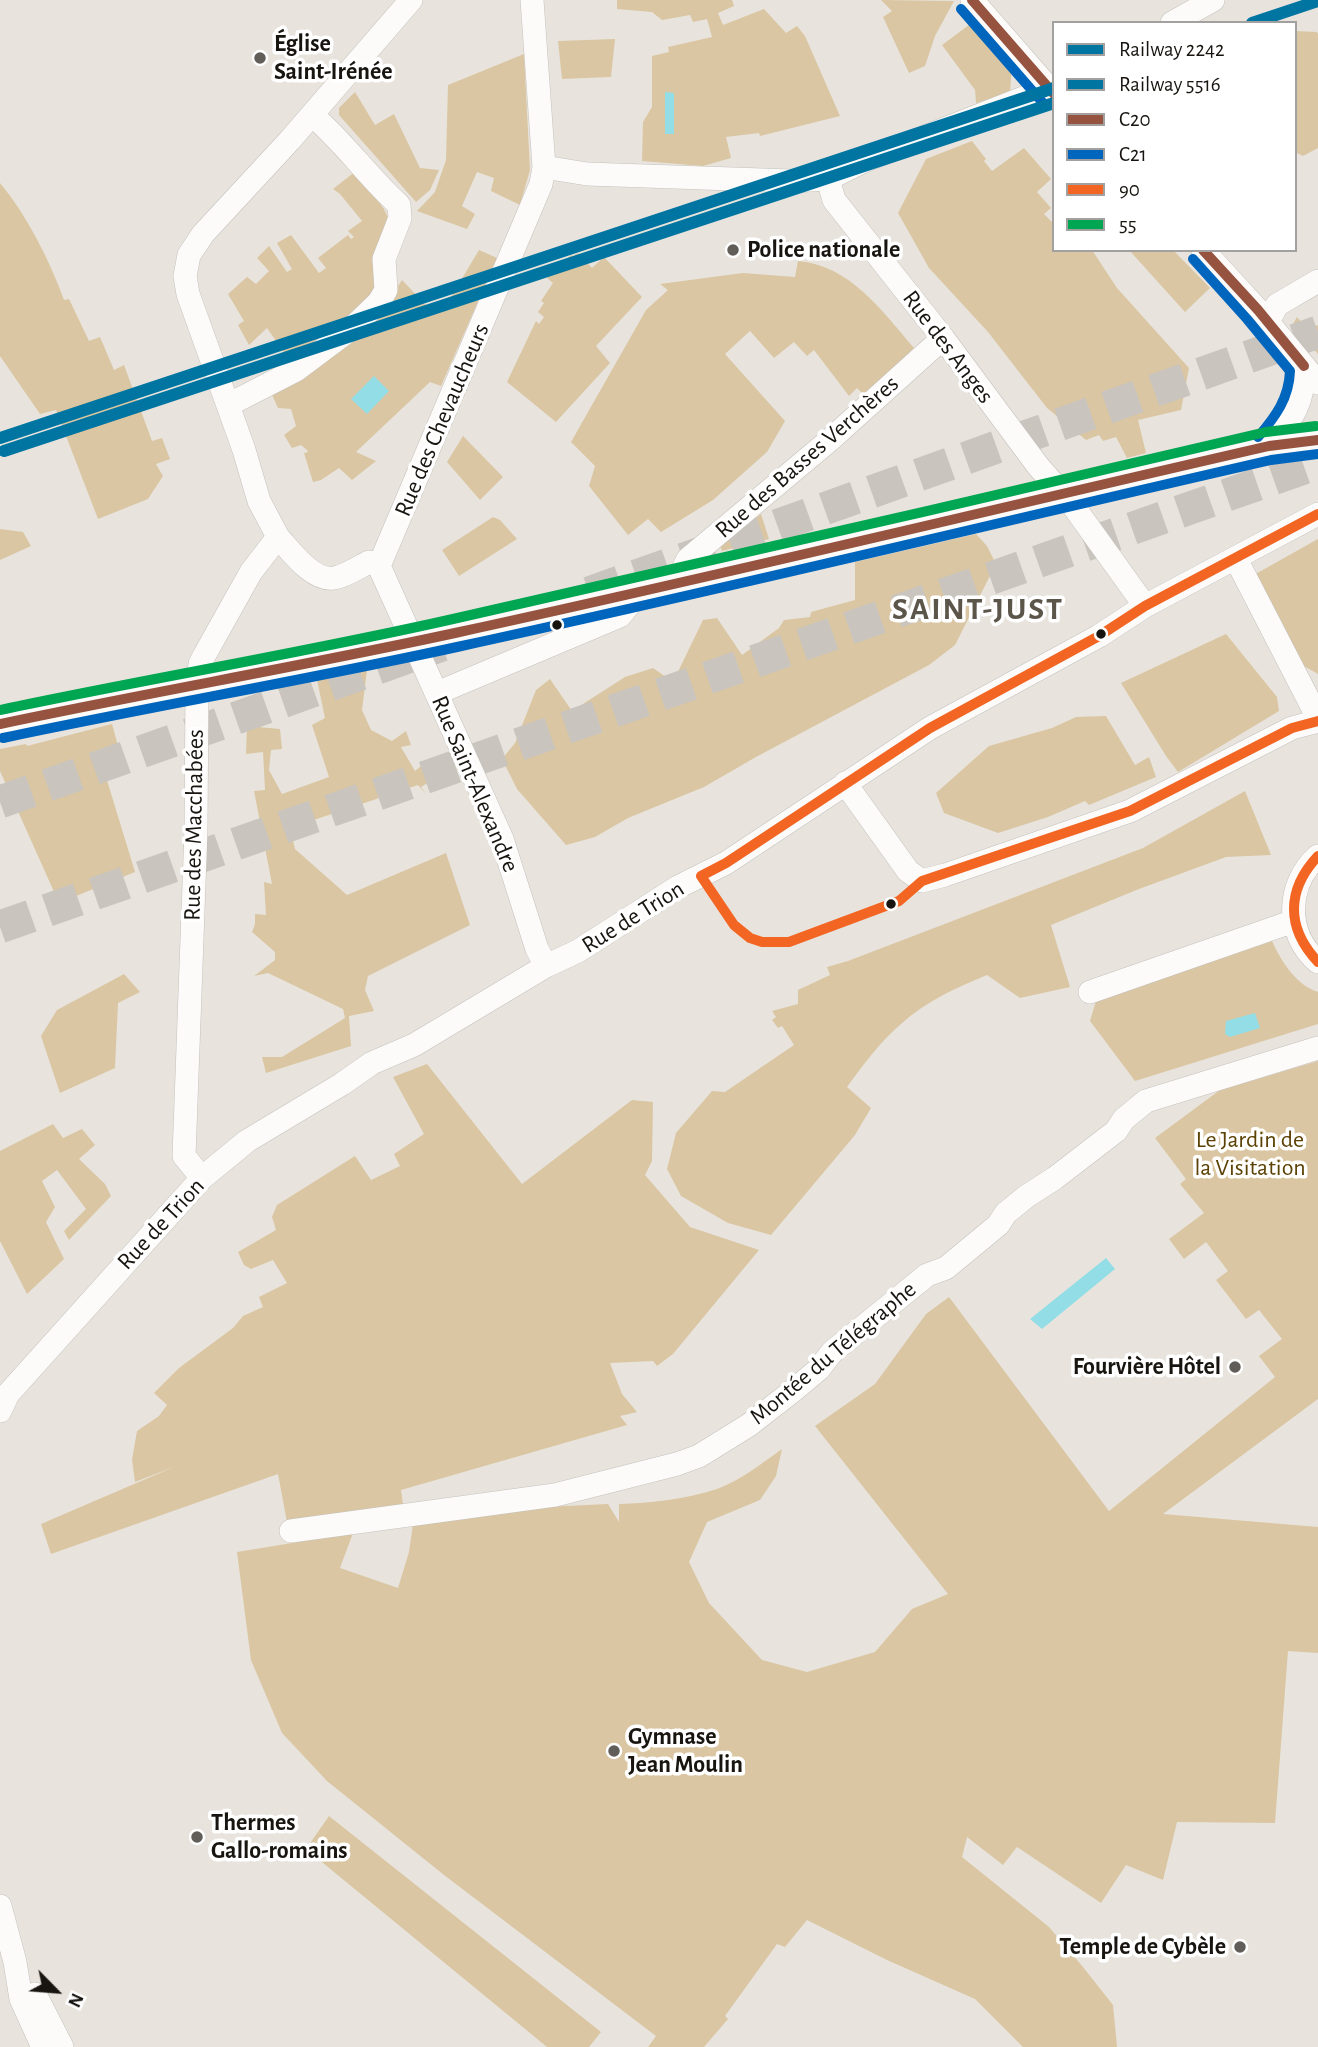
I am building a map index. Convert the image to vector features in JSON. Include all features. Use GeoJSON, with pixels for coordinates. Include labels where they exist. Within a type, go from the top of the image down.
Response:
{"type":"FeatureCollection","features":[{"type":"Feature","properties":{"kind":"main road"},"geometry":{"type":"LineString","coordinates":[[0,724],[148,693],[253,676],[626,595],[1269,446],[1318,440]]}},
{"type":"Feature","properties":{"kind":"street"},"geometry":{"type":"LineString","coordinates":[[382,560],[369,562],[336,578],[327,579],[303,565],[278,537],[259,501],[228,404],[188,294],[185,276],[189,255],[203,234],[312,115],[411,0]]}},
{"type":"Feature","properties":{"kind":"street","name":"Rue des Chevaucheurs"},"geometry":{"type":"LineString","coordinates":[[382,560],[541,184],[544,167],[532,0]]}},
{"type":"Feature","properties":{"kind":"street"},"geometry":{"type":"LineString","coordinates":[[544,167],[587,174],[791,181],[828,179],[866,160],[1052,89],[972,0]]}},
{"type":"Feature","properties":{"kind":"street"},"geometry":{"type":"LineString","coordinates":[[1176,21],[1213,0]]}},
{"type":"Feature","properties":{"kind":"street"},"geometry":{"type":"LineString","coordinates":[[228,404],[296,370],[352,328],[379,302],[386,290],[384,258],[400,214],[399,205],[377,186],[330,130],[312,115]]}},
{"type":"Feature","properties":{"kind":"street","name":"Rue des Anges"},"geometry":{"type":"LineString","coordinates":[[828,179],[834,200],[943,338],[1038,466],[1063,494],[1145,606]]}},
{"type":"Feature","properties":{"kind":"street"},"geometry":{"type":"LineString","coordinates":[[1205,252],[1311,374],[1293,418],[1269,446]]}},
{"type":"Feature","properties":{"kind":"street"},"geometry":{"type":"LineString","coordinates":[[1268,322],[1277,305],[1318,281]]}},
{"type":"Feature","properties":{"kind":"street","name":"Rue des Basses Verchères"},"geometry":{"type":"LineString","coordinates":[[687,581],[684,567],[688,559],[831,439],[943,338]]}},
{"type":"Feature","properties":{"kind":"street","name":"Rue de Trion"},"geometry":{"type":"LineString","coordinates":[[3,1397],[202,1178],[247,1142],[362,1069],[414,1045],[546,966],[565,959],[678,887],[726,863],[930,728],[1099,636],[1145,606],[1318,513]]}},
{"type":"Feature","properties":{"kind":"street","name":"Rue des Macchabées"},"geometry":{"type":"LineString","coordinates":[[202,1178],[184,1156],[196,830],[197,686],[204,656],[251,572],[278,537]]}},
{"type":"Feature","properties":{"kind":"street"},"geometry":{"type":"LineString","coordinates":[[845,783],[908,871],[922,881],[1130,811],[1292,728],[1318,719],[1236,559]]}},
{"type":"Feature","properties":{"kind":"street","name":"Rue Saint-Alexandre"},"geometry":{"type":"LineString","coordinates":[[382,560],[502,839],[537,949],[546,966]]}},
{"type":"Feature","properties":{"kind":"street"},"geometry":{"type":"LineString","coordinates":[[437,693],[621,616],[629,605],[626,595]]}},
{"type":"Feature","properties":{"kind":"street"},"geometry":{"type":"LineString","coordinates":[[1318,856],[1298,881],[1293,901],[1294,921],[1301,943],[1318,962]]}},
{"type":"Feature","properties":{"kind":"street"},"geometry":{"type":"LineString","coordinates":[[1090,992],[1294,921]]}},
{"type":"Feature","properties":{"kind":"street","name":"Montée du Télégraphe"},"geometry":{"type":"LineString","coordinates":[[292,1531],[555,1495],[699,1456],[748,1425],[794,1390],[819,1369],[832,1352],[927,1275],[946,1268],[998,1225],[1006,1213],[1115,1131],[1124,1119],[1146,1101],[1318,1048]]}},
{"type":"Feature","properties":{"kind":"street"},"geometry":{"type":"LineString","coordinates":[[0,1906],[15,1962],[21,1999],[43,2047]]}},
{"type":"Feature","properties":{"kind":"street"},"geometry":{"type":"LineString","coordinates":[[15,1962],[35,1993],[62,2047]]}},
{"type":"Feature","properties":{"kind":"green space"},"geometry":{"type":"Polygon","coordinates":[[[617,0],[732,0],[734,6],[718,13],[723,25],[764,9],[786,33],[797,26],[805,36],[840,116],[760,136],[759,133],[726,137],[731,158],[703,166],[642,161],[643,122],[652,107],[652,56],[669,52],[668,47],[712,37],[707,19],[693,22],[690,15],[662,20],[652,12],[617,9],[617,0]]]}},
{"type":"Feature","properties":{"kind":"green space"},"geometry":{"type":"Polygon","coordinates":[[[881,0],[954,1],[935,36],[925,66],[909,73],[883,17],[892,11],[881,0]]]}},
{"type":"Feature","properties":{"kind":"green space"},"geometry":{"type":"Polygon","coordinates":[[[973,22],[1012,64],[1010,93],[976,103],[975,90],[942,45],[973,22]]]}},
{"type":"Feature","properties":{"kind":"green space"},"geometry":{"type":"Polygon","coordinates":[[[1297,31],[1318,34],[1318,148],[1303,156],[1297,153],[1297,31]]]}},
{"type":"Feature","properties":{"kind":"green space"},"geometry":{"type":"Polygon","coordinates":[[[615,39],[611,77],[562,79],[558,41],[615,39]]]}},
{"type":"Feature","properties":{"kind":"green space"},"geometry":{"type":"Polygon","coordinates":[[[524,54],[530,170],[520,205],[491,191],[494,178],[477,172],[462,206],[475,214],[467,229],[417,211],[435,192],[446,160],[448,85],[524,54]]]}},
{"type":"Feature","properties":{"kind":"green space"},"geometry":{"type":"Polygon","coordinates":[[[355,92],[375,125],[394,114],[420,168],[439,170],[430,190],[416,202],[339,115],[339,108],[355,92]]]}},
{"type":"Feature","properties":{"kind":"green space"},"geometry":{"type":"Polygon","coordinates":[[[972,141],[992,171],[1024,148],[1051,179],[1037,192],[1051,208],[1044,214],[1052,222],[1052,252],[1093,252],[1117,288],[1189,368],[1181,410],[1138,420],[1146,453],[1127,458],[1116,437],[1103,441],[1099,435],[1086,440],[1047,408],[988,332],[929,268],[898,213],[926,159],[972,141]]]}},
{"type":"Feature","properties":{"kind":"green space"},"geometry":{"type":"Polygon","coordinates":[[[356,171],[389,220],[379,290],[292,364],[267,328],[249,345],[238,325],[244,321],[228,294],[247,277],[256,284],[269,271],[257,258],[269,246],[287,272],[292,269],[277,243],[291,235],[319,273],[326,268],[318,258],[348,235],[351,239],[354,237],[348,231],[362,221],[333,189],[356,171]]]}},
{"type":"Feature","properties":{"kind":"green space"},"geometry":{"type":"Polygon","coordinates":[[[0,183],[29,224],[64,300],[69,299],[89,341],[100,337],[114,370],[124,365],[152,441],[162,438],[170,459],[156,464],[163,476],[148,499],[98,519],[56,410],[40,414],[0,356],[0,183]]]}},
{"type":"Feature","properties":{"kind":"green space"},"geometry":{"type":"Polygon","coordinates":[[[479,250],[497,258],[441,386],[430,382],[356,452],[376,461],[352,480],[339,468],[313,482],[304,453],[308,452],[307,450],[301,445],[292,448],[284,435],[296,426],[291,409],[278,408],[269,388],[384,308],[402,280],[428,307],[442,312],[479,250]]]}},
{"type":"Feature","properties":{"kind":"green space"},"geometry":{"type":"Polygon","coordinates":[[[1131,252],[1175,252],[1210,288],[1185,312],[1131,252]]]}},
{"type":"Feature","properties":{"kind":"green space"},"geometry":{"type":"Polygon","coordinates":[[[578,253],[592,268],[604,257],[642,297],[596,346],[610,363],[556,422],[507,382],[536,321],[539,324],[544,317],[538,312],[544,303],[541,301],[553,283],[547,278],[556,266],[578,253]]]}},
{"type":"Feature","properties":{"kind":"green space"},"geometry":{"type":"Polygon","coordinates":[[[798,261],[817,264],[834,271],[864,292],[914,348],[865,396],[857,388],[849,396],[814,350],[807,356],[794,342],[774,358],[750,331],[725,354],[785,421],[767,452],[713,500],[661,532],[648,519],[628,535],[589,486],[595,466],[571,442],[646,310],[668,290],[660,284],[743,273],[795,277],[798,261]]]}},
{"type":"Feature","properties":{"kind":"green space"},"geometry":{"type":"Polygon","coordinates":[[[1297,317],[1308,330],[1318,325],[1318,354],[1292,326],[1297,317]]]}},
{"type":"Feature","properties":{"kind":"green space"},"geometry":{"type":"Polygon","coordinates":[[[463,436],[503,477],[480,500],[447,462],[463,436]]]}},
{"type":"Feature","properties":{"kind":"green space"},"geometry":{"type":"Polygon","coordinates":[[[761,514],[769,539],[722,551],[720,545],[761,514]]]}},
{"type":"Feature","properties":{"kind":"green space"},"geometry":{"type":"Polygon","coordinates":[[[493,517],[500,520],[517,539],[459,576],[442,550],[493,517]]]}},
{"type":"Feature","properties":{"kind":"green space"},"geometry":{"type":"Polygon","coordinates":[[[0,529],[23,532],[31,546],[0,560],[0,529]]]}},
{"type":"Feature","properties":{"kind":"green space"},"geometry":{"type":"Polygon","coordinates":[[[976,534],[987,546],[996,564],[955,645],[929,665],[704,787],[628,818],[595,837],[566,845],[517,789],[502,759],[515,743],[536,690],[550,679],[572,711],[625,677],[653,668],[673,682],[703,620],[717,618],[742,655],[779,628],[784,620],[810,617],[811,612],[855,600],[855,562],[976,534]]]}},
{"type":"Feature","properties":{"kind":"green space"},"geometry":{"type":"Polygon","coordinates":[[[1318,539],[1318,674],[1302,665],[1252,576],[1318,539]]]}},
{"type":"Feature","properties":{"kind":"green space"},"geometry":{"type":"Polygon","coordinates":[[[1226,634],[1277,697],[1279,711],[1178,772],[1121,683],[1226,634]]]}},
{"type":"Feature","properties":{"kind":"green space"},"geometry":{"type":"Polygon","coordinates":[[[367,670],[362,710],[371,730],[392,741],[406,731],[411,745],[401,747],[415,771],[421,766],[429,782],[421,787],[427,795],[418,785],[290,828],[295,849],[347,895],[446,853],[470,925],[368,976],[365,990],[374,1011],[349,1016],[351,1046],[266,1073],[262,1057],[282,1057],[345,1018],[343,1009],[268,973],[254,976],[275,960],[275,952],[252,932],[255,914],[266,915],[264,882],[272,884],[254,791],[265,790],[263,752],[246,754],[247,726],[280,729],[282,749],[271,750],[269,770],[282,794],[329,777],[312,725],[325,718],[317,680],[367,670]]]}},
{"type":"Feature","properties":{"kind":"green space"},"geometry":{"type":"Polygon","coordinates":[[[1106,716],[1135,765],[1149,757],[1156,777],[1089,805],[1085,801],[1048,817],[998,833],[944,813],[936,793],[989,746],[1052,728],[1076,717],[1106,716]]]}},
{"type":"Feature","properties":{"kind":"green space"},"geometry":{"type":"Polygon","coordinates":[[[112,724],[122,760],[106,777],[135,872],[59,903],[0,771],[0,749],[27,746],[112,724]]]}},
{"type":"Feature","properties":{"kind":"green space"},"geometry":{"type":"Polygon","coordinates":[[[1245,791],[1271,855],[1226,857],[1051,925],[1070,987],[1020,998],[987,975],[931,1002],[893,1031],[847,1087],[871,1108],[855,1135],[771,1235],[728,1223],[681,1196],[667,1169],[676,1133],[712,1091],[725,1092],[794,1045],[782,1026],[778,1028],[772,1020],[776,1017],[772,1011],[798,1004],[798,990],[830,975],[827,967],[1143,848],[1245,791]]]}},
{"type":"Feature","properties":{"kind":"green space"},"geometry":{"type":"Polygon","coordinates":[[[1272,941],[1296,978],[1318,992],[1318,1024],[1135,1081],[1090,1021],[1096,1001],[1272,941]]]}},
{"type":"Feature","properties":{"kind":"green space"},"geometry":{"type":"Polygon","coordinates":[[[124,974],[140,992],[118,1003],[115,1068],[60,1093],[41,1036],[57,1010],[124,974]]]}},
{"type":"Feature","properties":{"kind":"green space","name":"Le Jardin de la Visitation"},"geometry":{"type":"Polygon","coordinates":[[[1318,1061],[1318,1399],[1163,1514],[1318,1527],[1318,1653],[1288,1651],[1275,1823],[1177,1822],[1163,1880],[1126,1865],[1101,1903],[1017,1847],[1003,1865],[967,1837],[962,1857],[1049,1927],[1083,1967],[1113,2005],[1117,2047],[1023,2047],[975,1999],[887,1960],[807,1920],[785,1947],[777,1944],[725,2016],[728,2019],[704,2047],[648,2047],[656,2036],[444,1875],[327,1781],[282,1733],[251,1660],[237,1552],[353,1533],[340,1568],[398,1588],[409,1552],[413,1524],[522,1508],[608,1504],[619,1522],[619,1504],[668,1500],[726,1486],[782,1449],[776,1476],[760,1500],[707,1522],[689,1562],[709,1603],[762,1660],[807,1672],[875,1652],[912,1609],[948,1594],[815,1426],[875,1384],[926,1314],[949,1297],[1109,1511],[1275,1377],[1259,1356],[1282,1339],[1259,1310],[1246,1319],[1216,1280],[1228,1271],[1206,1242],[1184,1259],[1169,1239],[1204,1213],[1180,1184],[1186,1179],[1155,1138],[1220,1090],[1318,1061]]]}},
{"type":"Feature","properties":{"kind":"green space"},"geometry":{"type":"Polygon","coordinates":[[[427,1064],[522,1184],[632,1100],[653,1102],[652,1161],[645,1175],[690,1227],[759,1250],[673,1354],[657,1366],[653,1361],[610,1363],[622,1394],[637,1412],[620,1416],[627,1425],[401,1490],[403,1505],[287,1522],[278,1474],[51,1554],[41,1524],[176,1466],[135,1482],[132,1460],[137,1431],[159,1416],[167,1405],[154,1393],[179,1368],[233,1328],[243,1316],[263,1307],[259,1297],[287,1283],[273,1260],[251,1269],[244,1265],[238,1252],[276,1230],[272,1217],[277,1205],[355,1156],[371,1180],[400,1166],[394,1154],[424,1134],[393,1077],[427,1064]]]}},
{"type":"Feature","properties":{"kind":"green space"},"geometry":{"type":"Polygon","coordinates":[[[53,1124],[63,1138],[82,1129],[95,1145],[79,1159],[105,1184],[111,1196],[69,1240],[64,1231],[86,1209],[57,1170],[42,1181],[55,1207],[46,1222],[64,1259],[27,1294],[0,1241],[0,1151],[53,1124]]]}},
{"type":"Feature","properties":{"kind":"green space"},"geometry":{"type":"Polygon","coordinates":[[[329,1816],[601,2032],[589,2047],[547,2047],[306,1849],[329,1816]]]}},
{"type":"Feature","properties":{"kind":"water"},"geometry":{"type":"Polygon","coordinates":[[[665,92],[674,93],[674,134],[665,134],[665,92]]]}},
{"type":"Feature","properties":{"kind":"water"},"geometry":{"type":"Polygon","coordinates":[[[374,376],[389,391],[367,414],[351,399],[374,376]]]}},
{"type":"Feature","properties":{"kind":"water"},"geometry":{"type":"Polygon","coordinates":[[[1255,1013],[1260,1028],[1230,1037],[1225,1034],[1226,1021],[1255,1013]]]}},
{"type":"Feature","properties":{"kind":"water"},"geometry":{"type":"Polygon","coordinates":[[[1106,1258],[1115,1269],[1042,1329],[1030,1319],[1106,1258]]]}},
{"type":"Feature","properties":{"kind":"tunnel"},"geometry":{"type":"LineString","coordinates":[[589,593],[1318,332]]}},
{"type":"Feature","properties":{"kind":"tunnel"},"geometry":{"type":"LineString","coordinates":[[0,927],[1318,463]]}},
{"type":"Feature","properties":{"kind":"tunnel"},"geometry":{"type":"LineString","coordinates":[[0,802],[442,645]]}},
{"type":"Feature","properties":{"kind":"rail line","name":"2242"},"geometry":{"type":"LineString","coordinates":[[1258,21],[1318,1]]}},
{"type":"Feature","properties":{"kind":"rail line","name":"2242"},"geometry":{"type":"LineString","coordinates":[[0,438],[1052,89]]}},
{"type":"Feature","properties":{"kind":"rail line","name":"5516"},"geometry":{"type":"LineString","coordinates":[[4,451],[1052,104]]}},
{"type":"Feature","properties":{"kind":"transit line","name":"C20"},"geometry":{"type":"LineString","coordinates":[[972,0],[1052,92]]}},
{"type":"Feature","properties":{"kind":"transit line","name":"C21"},"geometry":{"type":"LineString","coordinates":[[961,9],[1043,103]]}},
{"type":"Feature","properties":{"kind":"transit line","name":"C20"},"geometry":{"type":"LineString","coordinates":[[1205,252],[1304,366]]}},
{"type":"Feature","properties":{"kind":"transit line","name":"C21"},"geometry":{"type":"LineString","coordinates":[[1193,259],[1290,371],[1287,390],[1280,406],[1258,437]]}},
{"type":"Feature","properties":{"kind":"transit line","name":"55"},"geometry":{"type":"LineString","coordinates":[[0,710],[397,631],[1266,432],[1316,426]]}},
{"type":"Feature","properties":{"kind":"transit line","name":"C20"},"geometry":{"type":"LineString","coordinates":[[0,724],[455,633],[1269,446],[1318,440]]}},
{"type":"Feature","properties":{"kind":"transit line","name":"C21"},"geometry":{"type":"LineString","coordinates":[[3,738],[457,647],[1271,460],[1318,454]]}},
{"type":"Feature","properties":{"kind":"transit line","name":"90"},"geometry":{"type":"LineString","coordinates":[[1318,514],[1145,606],[1099,636],[930,728],[726,863],[701,876],[734,925],[750,938],[762,942],[789,942],[899,901],[922,881],[1130,811],[1292,728],[1318,721]]}},
{"type":"Feature","properties":{"kind":"transit line","name":"90"},"geometry":{"type":"LineString","coordinates":[[1318,856],[1300,882],[1294,909],[1300,936],[1318,962]]}},
{"type":"Feature","properties":{"kind":"place","name":"Église Saint-Irénée"},"geometry":{"type":"Point","coordinates":[260,58]}},
{"type":"Feature","properties":{"kind":"place","name":"Police nationale"},"geometry":{"type":"Point","coordinates":[733,250]}},
{"type":"Feature","properties":{"kind":"place","name":"Fourvière Hôtel"},"geometry":{"type":"Point","coordinates":[1235,1367]}},
{"type":"Feature","properties":{"kind":"place","name":"Gymnase Jean Moulin"},"geometry":{"type":"Point","coordinates":[614,1751]}},
{"type":"Feature","properties":{"kind":"place","name":"Thermes Gallo-romains"},"geometry":{"type":"Point","coordinates":[197,1837]}},
{"type":"Feature","properties":{"kind":"place","name":"Temple de Cybèle"},"geometry":{"type":"Point","coordinates":[1240,1947]}},
{"type":"Feature","properties":{"kind":"district","name":"SAINT-JUST"},"geometry":{"type":"Point","coordinates":[978,609]}}]}
